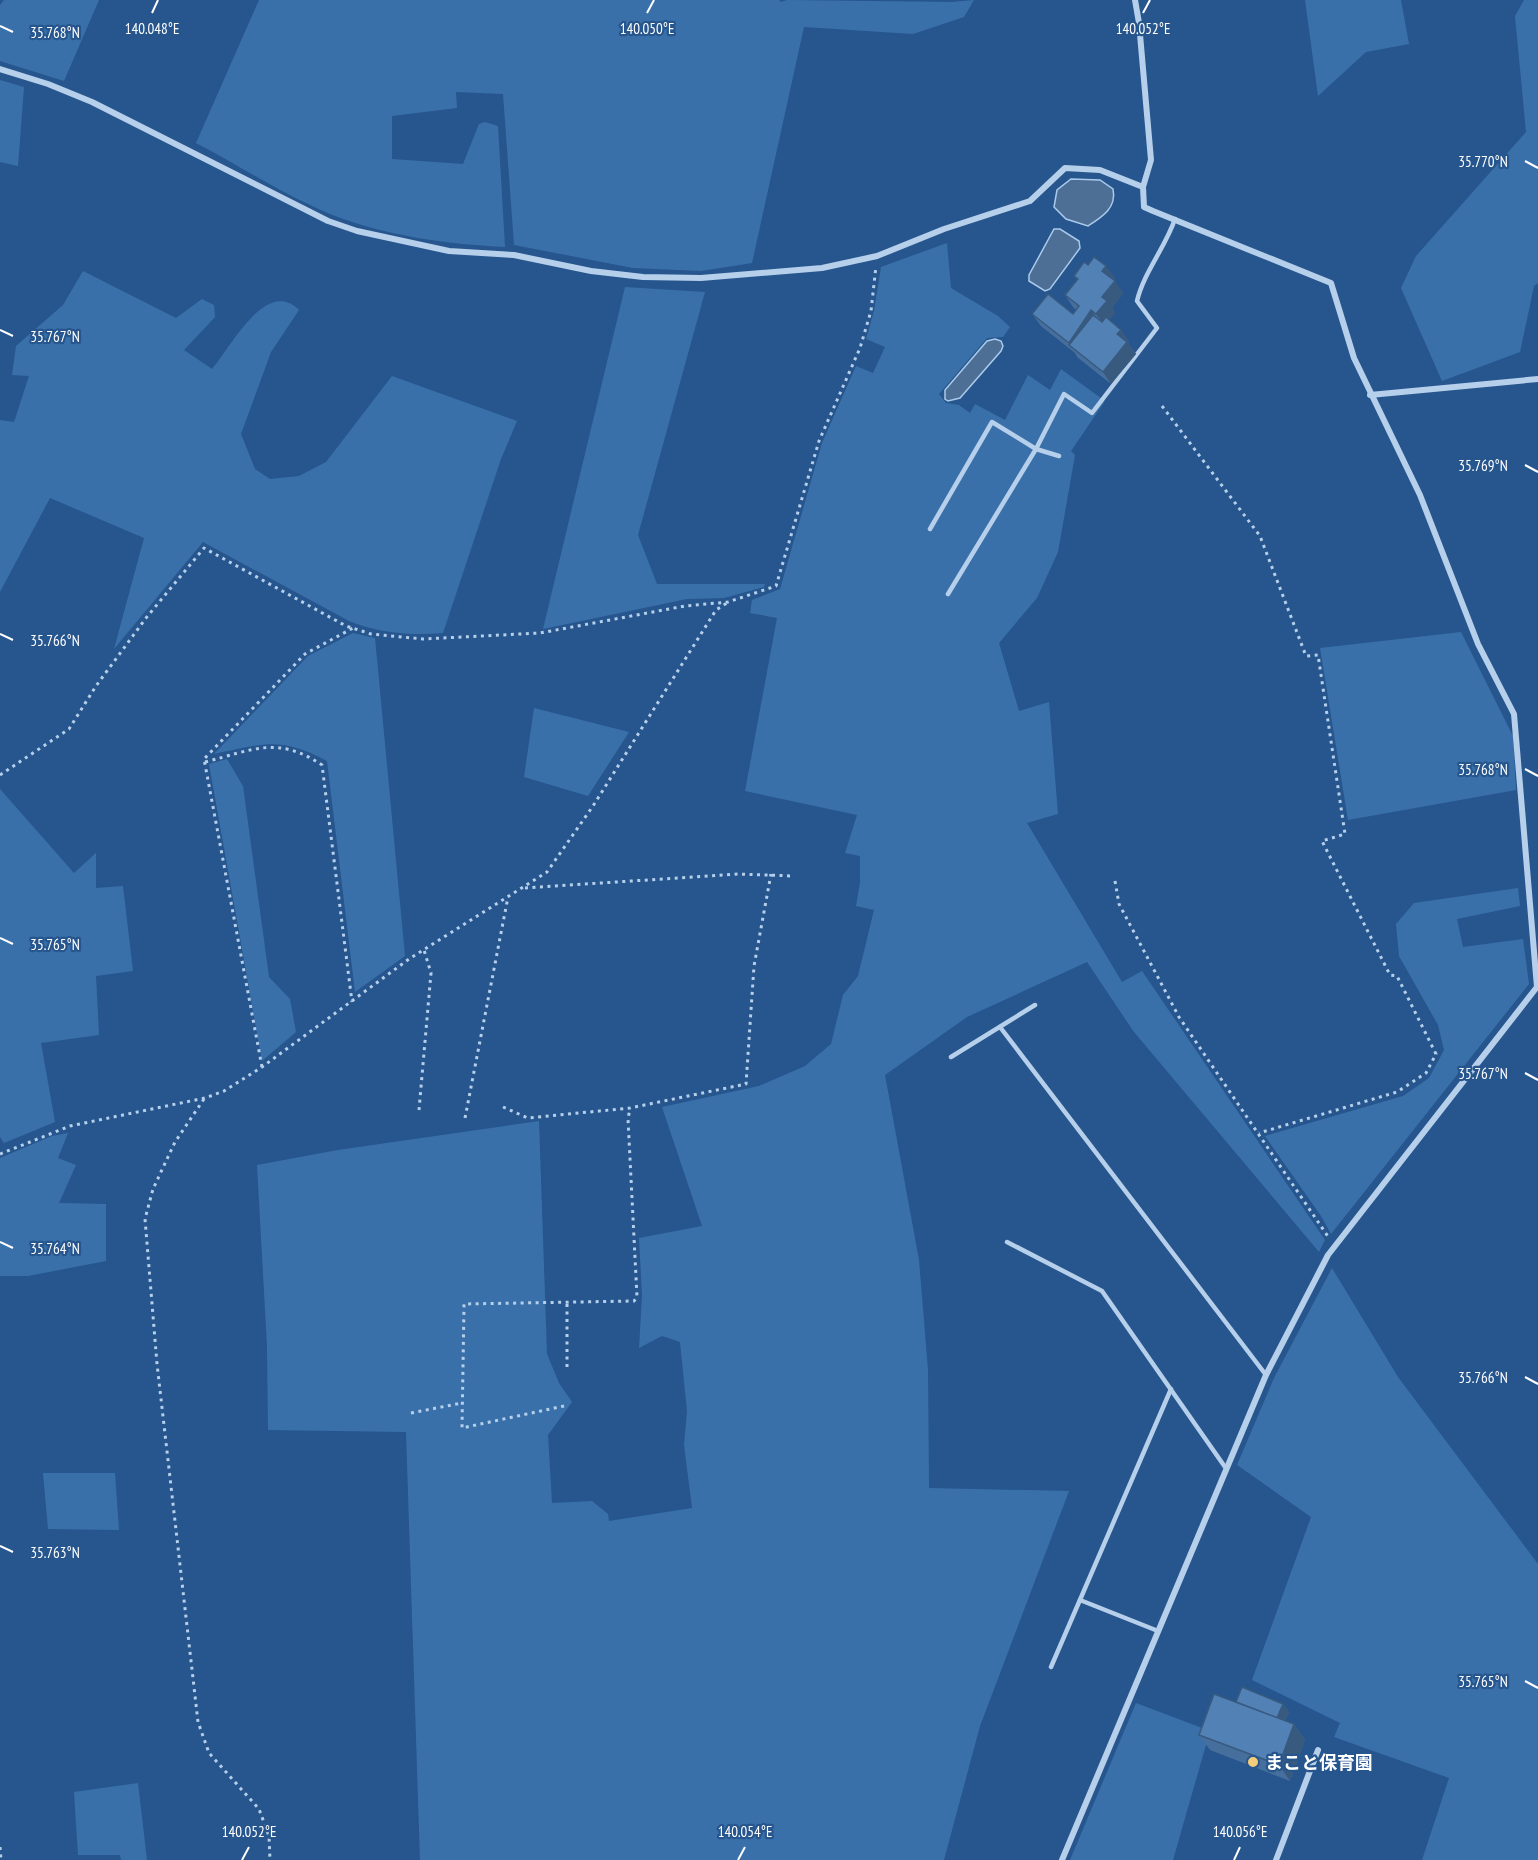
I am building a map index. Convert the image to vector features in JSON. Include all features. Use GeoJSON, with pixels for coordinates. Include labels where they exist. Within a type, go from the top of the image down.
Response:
{"type":"FeatureCollection","features":[{"type":"Feature","properties":{"kind":"street"},"geometry":{"type":"LineString","coordinates":[[1062,1860],[1266,1375],[1335,1247],[1537,987],[1514,714],[1478,644],[1420,495],[1354,358],[1331,283],[1144,207],[1143,187],[1151,160],[1135,0]]}},
{"type":"Feature","properties":{"kind":"street"},"geometry":{"type":"LineString","coordinates":[[0,69],[48,84],[92,102],[213,161],[327,221],[390,239],[449,250],[514,255],[591,271],[643,278],[701,278],[822,268],[877,256],[982,216],[1030,201],[1065,168],[1100,170],[1143,187]]}},
{"type":"Feature","properties":{"kind":"street"},"geometry":{"type":"LineString","coordinates":[[1370,395],[1538,379]]}},
{"type":"Feature","properties":{"kind":"street"},"geometry":{"type":"LineString","coordinates":[[1276,1860],[1318,1750]]}},
{"type":"Feature","properties":{"kind":"lane"},"geometry":{"type":"LineString","coordinates":[[948,594],[1036,449],[1064,394],[1092,413],[1156,328],[1137,301],[1140,286],[1169,236],[1175,219]]}},
{"type":"Feature","properties":{"kind":"lane"},"geometry":{"type":"LineString","coordinates":[[930,529],[992,422],[1036,449],[1059,456]]}},
{"type":"Feature","properties":{"kind":"lane"},"geometry":{"type":"LineString","coordinates":[[951,1057],[1035,1005]]}},
{"type":"Feature","properties":{"kind":"lane"},"geometry":{"type":"LineString","coordinates":[[1000,1027],[1266,1375]]}},
{"type":"Feature","properties":{"kind":"lane"},"geometry":{"type":"LineString","coordinates":[[1007,1242],[1102,1291],[1226,1467]]}},
{"type":"Feature","properties":{"kind":"lane"},"geometry":{"type":"LineString","coordinates":[[1051,1667],[1171,1389]]}},
{"type":"Feature","properties":{"kind":"lane"},"geometry":{"type":"LineString","coordinates":[[1080,1600],[1158,1631]]}},
{"type":"Feature","properties":{"kind":"path"},"geometry":{"type":"LineString","coordinates":[[0,775],[69,729],[96,686],[146,618],[204,548],[353,628],[371,634],[423,639],[540,633],[685,606],[728,602],[776,586],[781,577],[819,441],[860,348],[872,311],[877,256]]}},
{"type":"Feature","properties":{"kind":"path"},"geometry":{"type":"LineString","coordinates":[[1162,406],[1260,536],[1306,656],[1318,655],[1345,834],[1322,841],[1390,975],[1397,976],[1436,1054],[1426,1074],[1397,1092],[1259,1133]]}},
{"type":"Feature","properties":{"kind":"path"},"geometry":{"type":"LineString","coordinates":[[0,1154],[70,1126],[205,1098],[224,1091],[262,1067],[424,950],[547,872],[593,806],[716,610],[728,602]]}},
{"type":"Feature","properties":{"kind":"path"},"geometry":{"type":"LineString","coordinates":[[262,1067],[204,759],[305,654],[353,628]]}},
{"type":"Feature","properties":{"kind":"path"},"geometry":{"type":"LineString","coordinates":[[205,762],[270,745],[302,751],[322,765],[352,1002]]}},
{"type":"Feature","properties":{"kind":"path"},"geometry":{"type":"LineString","coordinates":[[524,888],[738,874],[793,876]]}},
{"type":"Feature","properties":{"kind":"path"},"geometry":{"type":"LineString","coordinates":[[502,1107],[528,1118],[630,1108],[746,1083],[754,966],[771,874]]}},
{"type":"Feature","properties":{"kind":"path"},"geometry":{"type":"LineString","coordinates":[[1115,881],[1119,904],[1179,1017],[1335,1247]]}},
{"type":"Feature","properties":{"kind":"path"},"geometry":{"type":"LineString","coordinates":[[465,1118],[508,897]]}},
{"type":"Feature","properties":{"kind":"path"},"geometry":{"type":"LineString","coordinates":[[419,1110],[431,973],[424,950]]}},
{"type":"Feature","properties":{"kind":"path"},"geometry":{"type":"LineString","coordinates":[[205,1098],[175,1142],[153,1189],[145,1219],[157,1364],[198,1722],[209,1753],[259,1809],[269,1836],[270,1860]]}},
{"type":"Feature","properties":{"kind":"path"},"geometry":{"type":"LineString","coordinates":[[564,1406],[462,1428],[464,1304],[634,1301],[637,1297],[628,1119],[630,1108]]}},
{"type":"Feature","properties":{"kind":"path"},"geometry":{"type":"LineString","coordinates":[[567,1302],[567,1367]]}},
{"type":"Feature","properties":{"kind":"path"},"geometry":{"type":"LineString","coordinates":[[411,1413],[462,1402]]}},
{"type":"Feature","properties":{"kind":"path"},"geometry":{"type":"LineString","coordinates":[[0,1847],[1,1860]]}},
{"type":"Feature","properties":{"kind":"shaded area"},"geometry":{"type":"Polygon","coordinates":[[[4,0],[99,0],[64,81],[0,61],[0,5],[4,0]]]}},
{"type":"Feature","properties":{"kind":"shaded area"},"geometry":{"type":"Polygon","coordinates":[[[259,0],[952,2],[974,0],[964,17],[913,34],[804,27],[752,263],[701,271],[633,268],[514,245],[503,94],[456,92],[457,108],[392,116],[392,159],[463,164],[479,124],[485,122],[498,126],[505,247],[416,238],[351,222],[296,198],[196,143],[259,0]]]}},
{"type":"Feature","properties":{"kind":"shaded area"},"geometry":{"type":"Polygon","coordinates":[[[1305,0],[1401,0],[1409,44],[1366,52],[1318,96],[1305,0]]]}},
{"type":"Feature","properties":{"kind":"shaded area"},"geometry":{"type":"Polygon","coordinates":[[[1524,0],[1538,0],[1538,283],[1534,286],[1520,352],[1442,381],[1401,288],[1416,256],[1526,132],[1515,16],[1524,0]]]}},
{"type":"Feature","properties":{"kind":"shaded area"},"geometry":{"type":"Polygon","coordinates":[[[0,80],[24,87],[18,166],[0,162],[0,80]]]}},
{"type":"Feature","properties":{"kind":"shaded area"},"geometry":{"type":"Polygon","coordinates":[[[1071,179],[1100,180],[1113,189],[1111,207],[1088,226],[1066,219],[1054,207],[1057,190],[1071,179]]]}},
{"type":"Feature","properties":{"kind":"shaded area"},"geometry":{"type":"Polygon","coordinates":[[[1054,229],[1060,229],[1079,241],[1080,248],[1050,289],[1045,291],[1029,281],[1029,275],[1054,229]]]}},
{"type":"Feature","properties":{"kind":"shaded area"},"geometry":{"type":"Polygon","coordinates":[[[947,243],[951,288],[998,316],[1010,327],[1003,337],[987,338],[939,394],[946,403],[959,405],[970,413],[975,404],[1005,420],[1028,375],[1050,390],[1061,369],[1105,401],[1071,451],[1075,455],[1058,552],[1037,598],[999,643],[1019,711],[1049,702],[1058,814],[1027,823],[1122,982],[1142,971],[1325,1240],[1319,1252],[1134,1032],[1087,962],[967,1017],[885,1075],[919,1260],[928,1370],[929,1488],[1069,1491],[980,1726],[944,1860],[420,1860],[406,1432],[268,1430],[267,1346],[257,1165],[338,1150],[539,1121],[547,1354],[559,1383],[572,1402],[548,1435],[552,1503],[592,1501],[608,1514],[609,1521],[692,1508],[684,1445],[687,1411],[680,1342],[662,1336],[639,1348],[642,1295],[639,1238],[702,1226],[662,1107],[759,1086],[805,1066],[831,1044],[843,995],[858,976],[874,910],[856,906],[860,883],[860,856],[845,853],[857,815],[745,791],[777,618],[750,613],[752,600],[780,589],[822,443],[856,366],[873,373],[885,347],[866,339],[874,311],[881,267],[947,243]]]}},
{"type":"Feature","properties":{"kind":"shaded area"},"geometry":{"type":"Polygon","coordinates":[[[83,271],[176,318],[202,299],[214,305],[215,317],[184,350],[212,369],[239,332],[262,308],[274,302],[287,302],[299,310],[271,352],[241,434],[255,469],[270,479],[299,476],[326,462],[392,376],[517,421],[501,459],[443,633],[395,633],[349,621],[203,542],[114,649],[144,538],[50,498],[0,592],[0,420],[14,422],[29,376],[12,375],[16,346],[63,305],[83,271]]]}},
{"type":"Feature","properties":{"kind":"shaded area"},"geometry":{"type":"Polygon","coordinates":[[[625,287],[705,292],[638,535],[657,584],[765,584],[764,587],[724,598],[687,599],[543,629],[625,287]]]}},
{"type":"Feature","properties":{"kind":"shaded area"},"geometry":{"type":"Polygon","coordinates":[[[995,339],[1001,341],[1003,346],[1001,351],[960,398],[948,401],[945,399],[945,390],[987,341],[995,339]]]}},
{"type":"Feature","properties":{"kind":"shaded area"},"geometry":{"type":"Polygon","coordinates":[[[1461,632],[1513,736],[1516,790],[1348,820],[1320,648],[1461,632]]]}},
{"type":"Feature","properties":{"kind":"shaded area"},"geometry":{"type":"Polygon","coordinates":[[[353,633],[375,638],[405,956],[355,992],[327,761],[296,748],[271,744],[214,754],[308,656],[353,633]]]}},
{"type":"Feature","properties":{"kind":"shaded area"},"geometry":{"type":"Polygon","coordinates":[[[534,708],[629,732],[588,796],[524,777],[534,708]]]}},
{"type":"Feature","properties":{"kind":"shaded area"},"geometry":{"type":"Polygon","coordinates":[[[227,759],[243,786],[269,977],[290,999],[296,1032],[262,1061],[209,764],[227,759]]]}},
{"type":"Feature","properties":{"kind":"shaded area"},"geometry":{"type":"Polygon","coordinates":[[[0,789],[74,873],[96,853],[96,888],[123,886],[133,971],[96,976],[99,1035],[41,1043],[55,1122],[4,1143],[0,1137],[0,789]]]}},
{"type":"Feature","properties":{"kind":"shaded area"},"geometry":{"type":"Polygon","coordinates":[[[1518,888],[1520,906],[1457,919],[1463,947],[1523,939],[1529,984],[1331,1234],[1265,1136],[1403,1096],[1429,1078],[1444,1050],[1438,1025],[1399,956],[1396,924],[1414,903],[1518,888]]]}},
{"type":"Feature","properties":{"kind":"shaded area"},"geometry":{"type":"Polygon","coordinates":[[[68,1133],[58,1158],[76,1165],[59,1203],[106,1204],[106,1261],[28,1276],[0,1276],[0,1158],[52,1136],[68,1133]]]}},
{"type":"Feature","properties":{"kind":"shaded area"},"geometry":{"type":"Polygon","coordinates":[[[1332,1268],[1398,1377],[1538,1564],[1538,1860],[1422,1860],[1449,1778],[1334,1737],[1340,1723],[1252,1680],[1311,1517],[1237,1465],[1274,1378],[1332,1268]]]}},
{"type":"Feature","properties":{"kind":"shaded area"},"geometry":{"type":"Polygon","coordinates":[[[43,1473],[115,1473],[119,1530],[48,1529],[43,1473]]]}},
{"type":"Feature","properties":{"kind":"shaded area"},"geometry":{"type":"Polygon","coordinates":[[[1136,1703],[1210,1731],[1173,1860],[1070,1860],[1136,1703]]]}},
{"type":"Feature","properties":{"kind":"shaded area"},"geometry":{"type":"Polygon","coordinates":[[[138,1783],[147,1860],[121,1860],[120,1855],[78,1855],[74,1792],[138,1783]]]}},
{"type":"Feature","properties":{"kind":"building"},"geometry":{"type":"Polygon","coordinates":[[[1094,257],[1106,266],[1102,271],[1115,281],[1102,297],[1107,301],[1096,314],[1091,310],[1069,343],[1032,314],[1048,294],[1073,314],[1079,306],[1065,295],[1078,279],[1074,276],[1084,262],[1088,265],[1094,257]]]}},
{"type":"Feature","properties":{"kind":"building"},"geometry":{"type":"Polygon","coordinates":[[[1093,315],[1102,322],[1106,317],[1121,330],[1117,334],[1127,342],[1103,372],[1069,345],[1093,315]]]}},
{"type":"Feature","properties":{"kind":"building"},"geometry":{"type":"Polygon","coordinates":[[[1242,1687],[1283,1704],[1277,1718],[1236,1702],[1242,1687]]]}},
{"type":"Feature","properties":{"kind":"building"},"geometry":{"type":"Polygon","coordinates":[[[1214,1694],[1294,1724],[1279,1765],[1199,1735],[1214,1694]]]}},
{"type":"Feature","properties":{"kind":"place","name":"まこと保育園"},"geometry":{"type":"Point","coordinates":[1253,1762]}}]}
